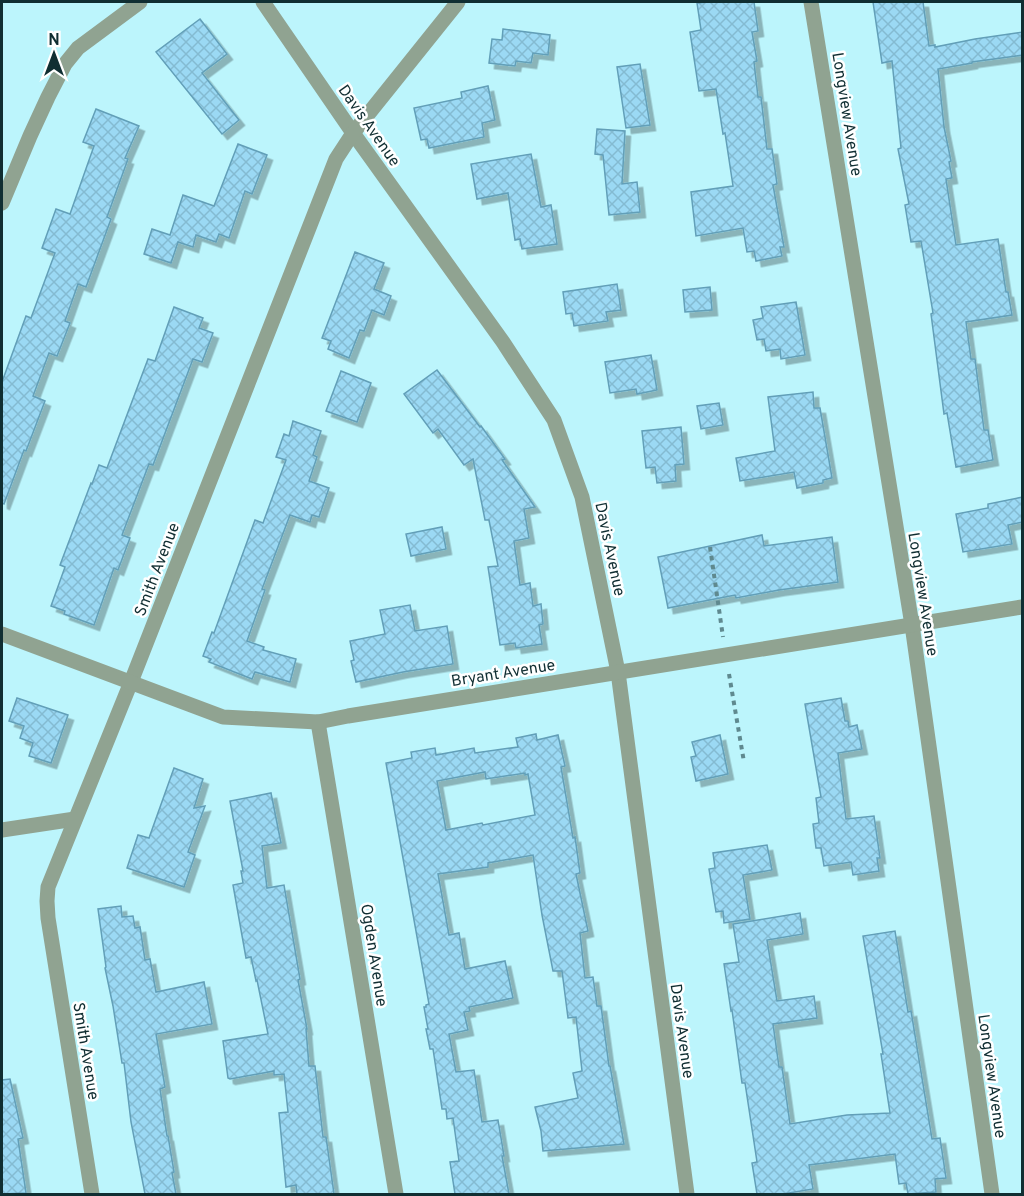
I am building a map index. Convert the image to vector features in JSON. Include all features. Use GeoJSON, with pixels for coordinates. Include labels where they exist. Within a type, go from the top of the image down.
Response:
{"type":"FeatureCollection","features":[{"type":"Feature","properties":{"kind":"street"},"geometry":{"type":"LineString","coordinates":[[2,203],[30,136],[65,64],[78,48],[140,2]]}},
{"type":"Feature","properties":{"kind":"street","name":"Davis Avenue"},"geometry":{"type":"LineString","coordinates":[[263,2],[353,133],[503,342],[554,420],[582,497],[618,672],[687,1194]]}},
{"type":"Feature","properties":{"kind":"street","name":"Smith Avenue"},"geometry":{"type":"LineString","coordinates":[[92,1194],[48,918],[48,888],[336,159],[353,133],[458,2]]}},
{"type":"Feature","properties":{"kind":"street","name":"Longview Avenue"},"geometry":{"type":"LineString","coordinates":[[811,2],[912,625],[992,1194]]}},
{"type":"Feature","properties":{"kind":"street","name":"Bryant Avenue"},"geometry":{"type":"LineString","coordinates":[[2,634],[224,717],[318,722],[1023,608]]}},
{"type":"Feature","properties":{"kind":"street","name":"Ogden Avenue"},"geometry":{"type":"LineString","coordinates":[[318,722],[396,1194]]}},
{"type":"Feature","properties":{"kind":"street"},"geometry":{"type":"LineString","coordinates":[[2,830],[75,819]]}},
{"type":"Feature","properties":{"kind":"building"},"geometry":{"type":"Polygon","coordinates":[[[754,2],[758,31],[752,32],[757,61],[754,62],[767,149],[772,149],[777,184],[773,185],[784,247],[780,247],[782,256],[756,261],[754,251],[747,252],[743,228],[696,236],[691,192],[733,186],[716,89],[699,91],[690,32],[701,30],[697,3],[754,2]]]}},
{"type":"Feature","properties":{"kind":"building"},"geometry":{"type":"Polygon","coordinates":[[[873,2],[923,2],[929,46],[935,45],[935,47],[1023,32],[1023,55],[938,69],[944,127],[951,161],[949,162],[952,178],[946,179],[956,245],[998,239],[1012,315],[966,322],[971,359],[975,359],[984,430],[988,430],[993,460],[956,467],[947,413],[944,414],[931,314],[933,313],[921,241],[911,242],[905,205],[909,204],[898,149],[901,148],[892,61],[882,63],[873,2]]]}},
{"type":"Feature","properties":{"kind":"building"},"geometry":{"type":"Polygon","coordinates":[[[200,19],[227,54],[202,73],[239,120],[222,134],[156,52],[200,19]]]}},
{"type":"Feature","properties":{"kind":"building"},"geometry":{"type":"Polygon","coordinates":[[[503,29],[550,35],[548,55],[533,53],[531,63],[516,61],[515,66],[489,63],[492,39],[502,40],[503,29]]]}},
{"type":"Feature","properties":{"kind":"building"},"geometry":{"type":"Polygon","coordinates":[[[640,64],[650,125],[626,128],[617,67],[640,64]]]}},
{"type":"Feature","properties":{"kind":"building"},"geometry":{"type":"Polygon","coordinates":[[[488,86],[495,120],[482,123],[484,137],[429,148],[427,139],[421,140],[414,108],[462,98],[461,92],[488,86]]]}},
{"type":"Feature","properties":{"kind":"building"},"geometry":{"type":"Polygon","coordinates":[[[96,109],[139,126],[125,158],[128,159],[107,217],[111,219],[86,287],[78,284],[65,321],[70,323],[57,356],[49,353],[33,396],[45,401],[4,504],[2,503],[2,382],[26,316],[31,318],[55,253],[42,248],[56,209],[70,214],[94,146],[83,142],[96,109]]]}},
{"type":"Feature","properties":{"kind":"building"},"geometry":{"type":"Polygon","coordinates":[[[597,129],[625,131],[622,184],[637,182],[640,212],[609,215],[603,155],[595,154],[597,129]]]}},
{"type":"Feature","properties":{"kind":"building"},"geometry":{"type":"Polygon","coordinates":[[[238,144],[267,155],[252,194],[245,191],[229,238],[219,234],[216,242],[196,235],[193,247],[178,242],[171,263],[144,254],[152,229],[170,235],[183,195],[214,206],[238,144]]]}},
{"type":"Feature","properties":{"kind":"building"},"geometry":{"type":"Polygon","coordinates":[[[531,154],[541,207],[551,205],[557,244],[522,249],[520,239],[515,240],[508,193],[477,199],[471,164],[531,154]]]}},
{"type":"Feature","properties":{"kind":"building"},"geometry":{"type":"Polygon","coordinates":[[[355,252],[384,263],[374,289],[391,296],[384,315],[372,310],[364,331],[360,330],[349,358],[328,349],[331,341],[322,338],[355,252]]]}},
{"type":"Feature","properties":{"kind":"building"},"geometry":{"type":"Polygon","coordinates":[[[617,284],[621,310],[606,312],[608,321],[574,326],[572,313],[566,314],[563,292],[617,284]]]}},
{"type":"Feature","properties":{"kind":"building"},"geometry":{"type":"Polygon","coordinates":[[[710,287],[712,310],[685,312],[683,290],[710,287]]]}},
{"type":"Feature","properties":{"kind":"building"},"geometry":{"type":"Polygon","coordinates":[[[796,302],[805,355],[781,359],[780,349],[766,351],[764,339],[757,340],[753,320],[763,318],[761,307],[796,302]]]}},
{"type":"Feature","properties":{"kind":"building"},"geometry":{"type":"Polygon","coordinates":[[[174,307],[203,318],[199,328],[213,333],[202,362],[193,359],[153,465],[149,464],[122,535],[130,538],[118,570],[114,568],[94,625],[64,614],[65,611],[51,606],[65,567],[60,565],[91,483],[99,465],[107,468],[148,359],[155,361],[174,307]]]}},
{"type":"Feature","properties":{"kind":"building"},"geometry":{"type":"Polygon","coordinates":[[[651,355],[657,390],[637,394],[636,389],[610,393],[605,362],[651,355]]]}},
{"type":"Feature","properties":{"kind":"building"},"geometry":{"type":"Polygon","coordinates":[[[437,370],[505,459],[502,460],[535,507],[524,509],[529,538],[514,541],[520,585],[530,583],[533,606],[541,604],[543,624],[539,625],[542,644],[516,648],[515,643],[500,645],[488,567],[498,566],[489,520],[485,520],[473,459],[464,465],[438,429],[433,433],[404,394],[437,370]]]}},
{"type":"Feature","properties":{"kind":"building"},"geometry":{"type":"Polygon","coordinates":[[[341,371],[371,383],[357,422],[326,411],[341,371]]]}},
{"type":"Feature","properties":{"kind":"building"},"geometry":{"type":"Polygon","coordinates":[[[813,392],[814,408],[820,408],[832,478],[823,480],[823,483],[797,488],[794,472],[740,481],[736,458],[775,451],[768,397],[813,392]]]}},
{"type":"Feature","properties":{"kind":"building"},"geometry":{"type":"Polygon","coordinates":[[[719,403],[723,425],[701,429],[697,406],[719,403]]]}},
{"type":"Feature","properties":{"kind":"building"},"geometry":{"type":"Polygon","coordinates":[[[293,421],[321,431],[313,455],[317,457],[309,481],[329,488],[319,517],[312,515],[310,522],[290,515],[262,589],[265,590],[247,641],[264,647],[263,650],[296,659],[290,682],[255,672],[252,679],[209,662],[211,659],[203,656],[212,632],[214,633],[255,520],[263,523],[286,460],[276,457],[284,434],[289,436],[293,421]]]}},
{"type":"Feature","properties":{"kind":"building"},"geometry":{"type":"Polygon","coordinates":[[[681,427],[684,464],[675,465],[676,481],[657,483],[655,467],[646,468],[642,431],[681,427]]]}},
{"type":"Feature","properties":{"kind":"building"},"geometry":{"type":"Polygon","coordinates":[[[1023,497],[1023,522],[1008,525],[1012,544],[963,552],[956,514],[988,508],[988,504],[1023,497]]]}},
{"type":"Feature","properties":{"kind":"building"},"geometry":{"type":"Polygon","coordinates":[[[442,527],[446,549],[411,556],[406,534],[442,527]]]}},
{"type":"Feature","properties":{"kind":"building"},"geometry":{"type":"Polygon","coordinates":[[[762,535],[764,546],[832,537],[838,582],[736,598],[735,595],[668,608],[658,557],[762,535]]]}},
{"type":"Feature","properties":{"kind":"building"},"geometry":{"type":"Polygon","coordinates":[[[410,605],[415,631],[447,626],[453,664],[356,682],[351,661],[354,660],[350,641],[385,634],[380,610],[410,605]]]}},
{"type":"Feature","properties":{"kind":"building"},"geometry":{"type":"Polygon","coordinates":[[[17,698],[68,715],[51,763],[29,756],[33,743],[20,738],[24,726],[9,721],[17,698]]]}},
{"type":"Feature","properties":{"kind":"building"},"geometry":{"type":"Polygon","coordinates":[[[841,698],[845,721],[848,721],[849,727],[857,725],[862,749],[838,753],[846,819],[874,816],[880,858],[877,858],[879,871],[853,875],[851,862],[824,866],[821,848],[816,848],[813,824],[819,823],[816,798],[821,797],[805,704],[841,698]]]}},
{"type":"Feature","properties":{"kind":"building"},"geometry":{"type":"Polygon","coordinates":[[[536,734],[537,740],[558,735],[565,766],[561,767],[580,873],[576,874],[588,931],[580,933],[585,978],[593,977],[597,1006],[601,1006],[609,1066],[624,1144],[543,1151],[535,1107],[578,1098],[573,1073],[582,1071],[576,1017],[568,1018],[562,971],[553,971],[533,855],[488,863],[488,867],[438,874],[449,935],[459,933],[465,969],[505,961],[513,998],[469,1007],[470,1011],[464,1012],[468,1030],[449,1034],[456,1072],[474,1070],[482,1122],[498,1120],[509,1194],[455,1194],[450,1162],[459,1161],[453,1118],[447,1119],[446,1109],[442,1109],[433,1049],[430,1049],[426,1029],[428,1029],[424,1007],[429,1004],[386,763],[412,758],[411,752],[435,748],[436,755],[474,748],[475,753],[518,747],[516,738],[536,734]],[[485,772],[437,781],[446,830],[535,815],[528,774],[486,779],[485,772]]]}},
{"type":"Feature","properties":{"kind":"building"},"geometry":{"type":"Polygon","coordinates":[[[720,735],[728,774],[696,781],[691,757],[696,756],[692,742],[720,735]]]}},
{"type":"Feature","properties":{"kind":"building"},"geometry":{"type":"Polygon","coordinates":[[[174,768],[203,779],[194,808],[205,806],[188,852],[195,855],[184,887],[127,868],[138,835],[149,838],[174,768]]]}},
{"type":"Feature","properties":{"kind":"building"},"geometry":{"type":"Polygon","coordinates":[[[271,793],[281,843],[262,846],[267,888],[284,885],[307,1029],[309,1066],[315,1066],[323,1137],[326,1137],[334,1194],[297,1194],[296,1185],[286,1187],[279,1113],[288,1112],[284,1074],[274,1075],[274,1071],[228,1078],[223,1041],[268,1034],[251,957],[246,958],[233,885],[243,883],[241,871],[243,871],[230,801],[271,793]]]}},
{"type":"Feature","properties":{"kind":"building"},"geometry":{"type":"Polygon","coordinates":[[[767,845],[772,870],[743,875],[750,919],[724,923],[723,911],[716,912],[709,869],[715,868],[713,853],[767,845]]]}},
{"type":"Feature","properties":{"kind":"building"},"geometry":{"type":"Polygon","coordinates":[[[121,906],[122,917],[133,916],[135,928],[140,927],[145,960],[150,959],[156,992],[204,982],[212,1024],[156,1034],[165,1087],[160,1089],[176,1194],[145,1194],[131,1122],[124,1063],[122,1063],[105,968],[98,909],[121,906]]]}},
{"type":"Feature","properties":{"kind":"building"},"geometry":{"type":"Polygon","coordinates":[[[800,913],[803,934],[767,940],[777,1001],[814,996],[817,1018],[773,1024],[790,1124],[847,1115],[890,1113],[881,1054],[883,1054],[863,936],[895,931],[932,1139],[940,1138],[946,1178],[935,1179],[936,1192],[908,1194],[906,1183],[899,1184],[895,1154],[809,1165],[813,1189],[783,1194],[757,1194],[752,1163],[757,1162],[745,1083],[742,1083],[724,964],[739,962],[733,924],[800,913]]]}},
{"type":"Feature","properties":{"kind":"building"},"geometry":{"type":"Polygon","coordinates":[[[10,1079],[23,1138],[18,1139],[26,1193],[2,1194],[2,1080],[10,1079]]]}}]}
